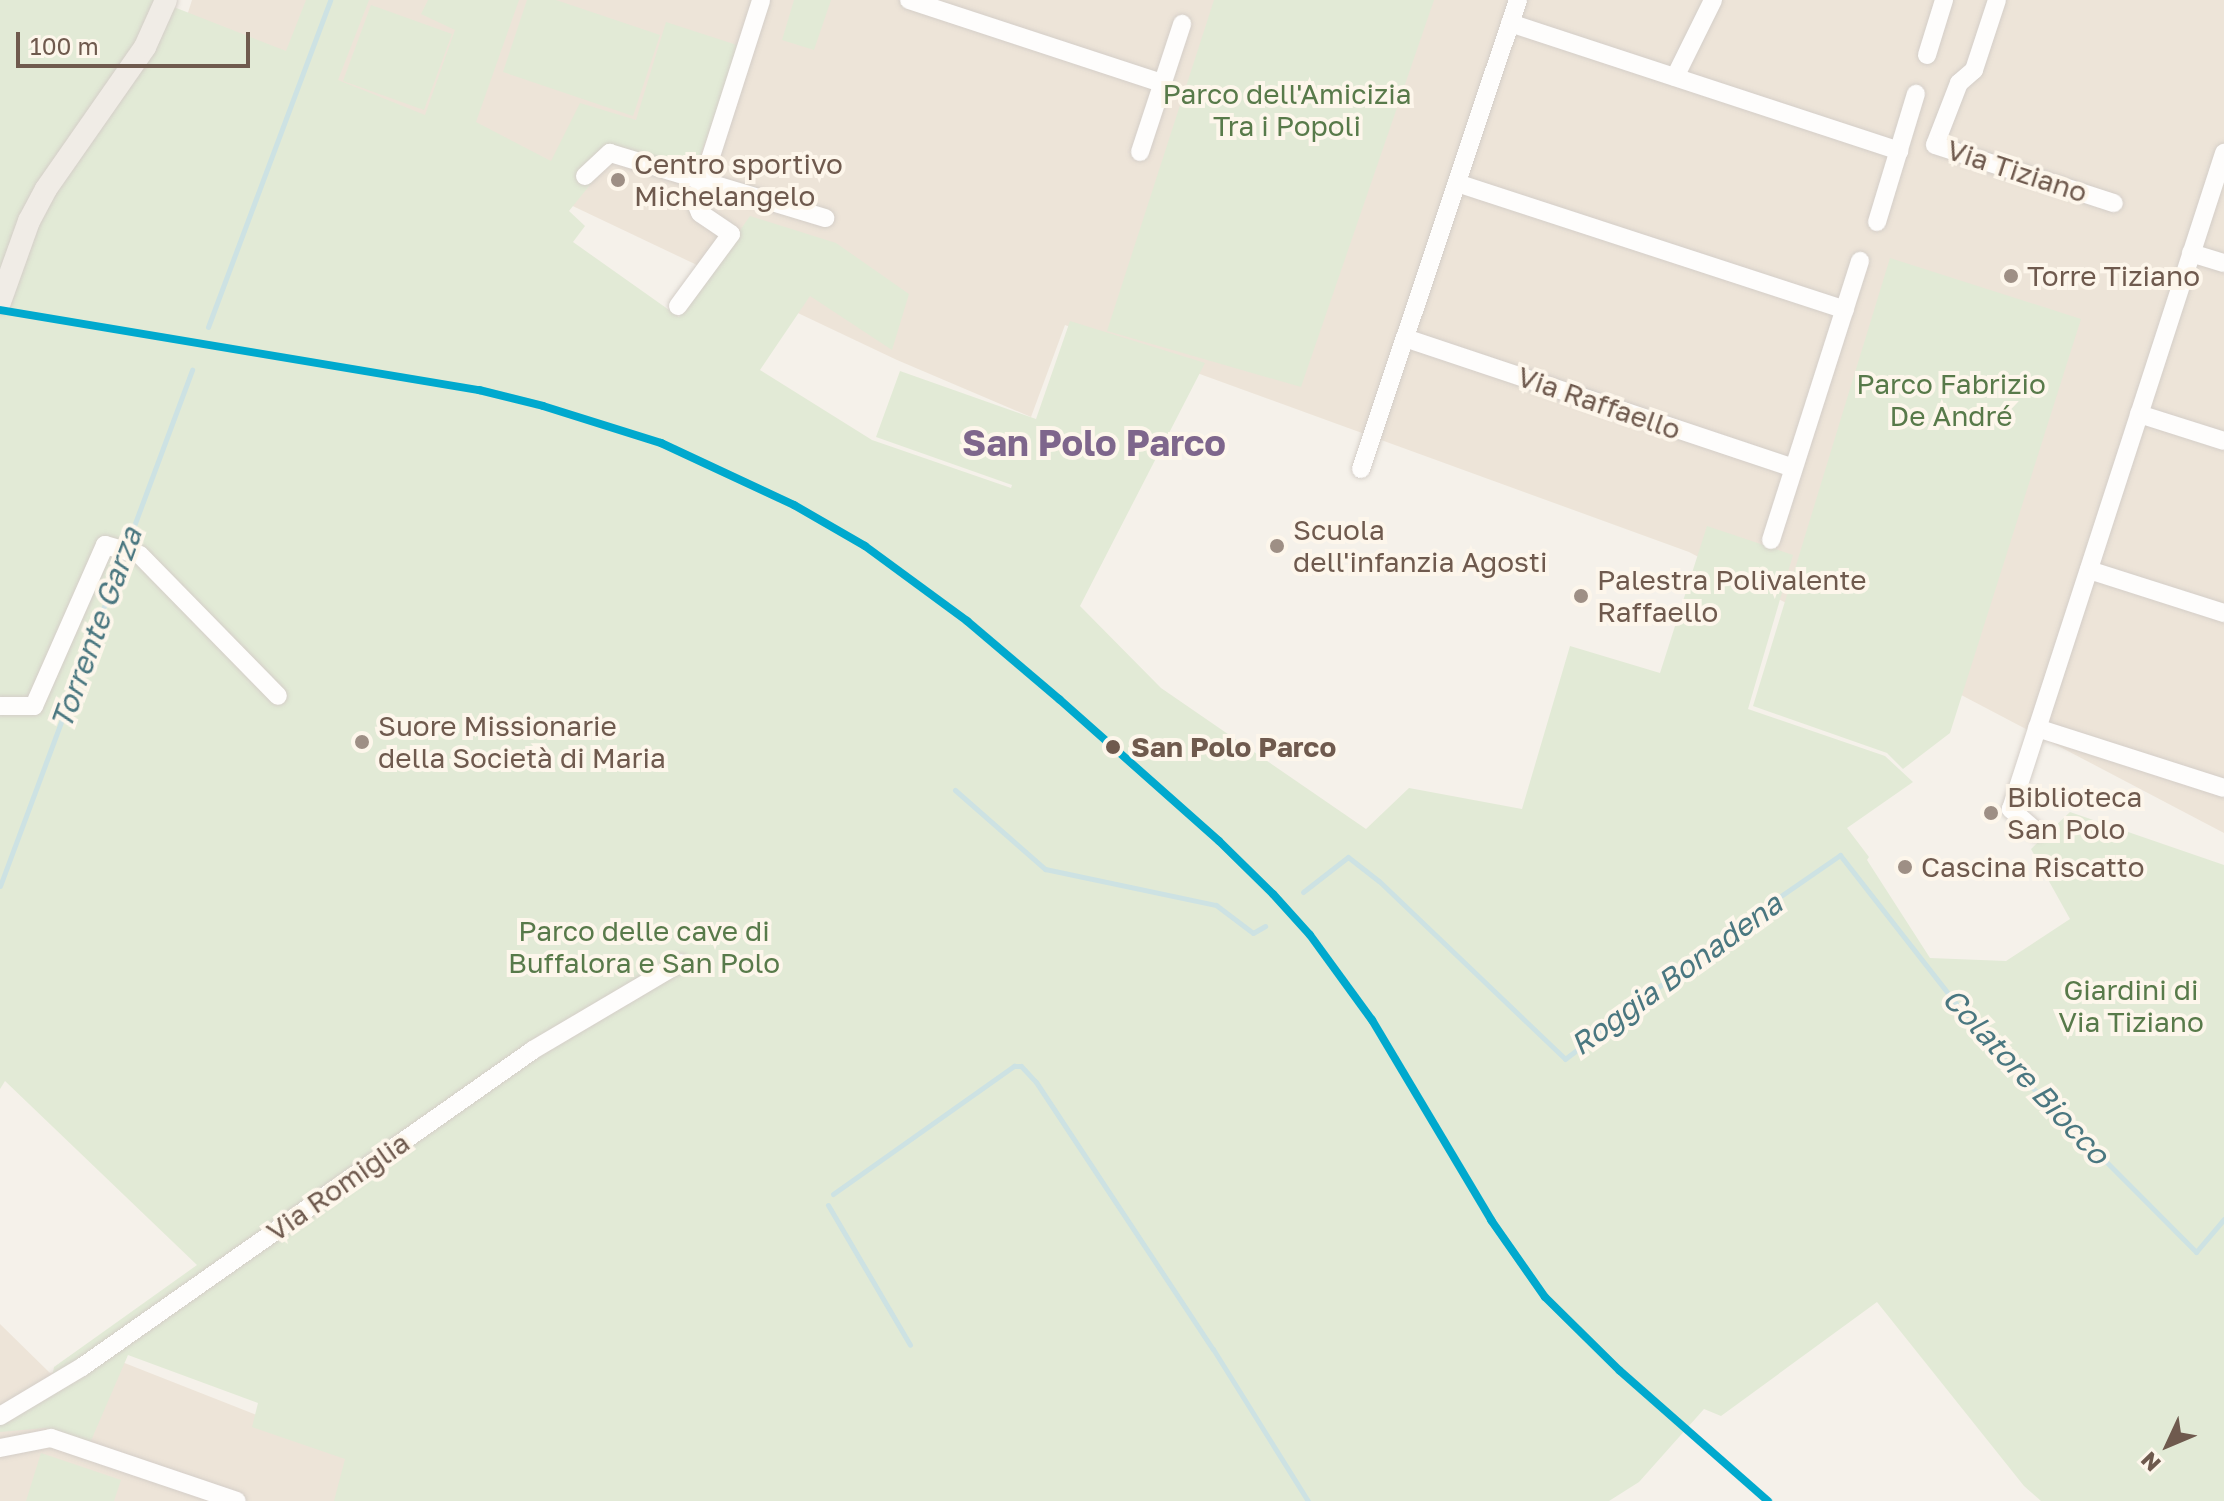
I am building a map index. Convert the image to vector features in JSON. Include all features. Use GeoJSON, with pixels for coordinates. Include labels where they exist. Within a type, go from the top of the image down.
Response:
{"type":"FeatureCollection","features":[{"type":"Feature","properties":{"kind":"main road"},"geometry":{"type":"LineString","coordinates":[[0,302],[29,221],[46,189],[145,47],[166,0]]}},
{"type":"Feature","properties":{"kind":"street"},"geometry":{"type":"LineString","coordinates":[[678,306],[731,234],[700,213],[696,203],[761,0]]}},
{"type":"Feature","properties":{"kind":"street"},"geometry":{"type":"LineString","coordinates":[[909,0],[1162,83]]}},
{"type":"Feature","properties":{"kind":"street"},"geometry":{"type":"LineString","coordinates":[[1361,469],[1518,0]]}},
{"type":"Feature","properties":{"kind":"street"},"geometry":{"type":"LineString","coordinates":[[1675,77],[1713,0]]}},
{"type":"Feature","properties":{"kind":"street"},"geometry":{"type":"LineString","coordinates":[[1927,55],[1944,0]]}},
{"type":"Feature","properties":{"kind":"street","name":"Via Tiziano"},"geometry":{"type":"LineString","coordinates":[[1997,0],[1974,70],[1959,83],[1935,145],[2114,203]]}},
{"type":"Feature","properties":{"kind":"street"},"geometry":{"type":"LineString","coordinates":[[1510,23],[1899,151]]}},
{"type":"Feature","properties":{"kind":"street"},"geometry":{"type":"LineString","coordinates":[[1140,152],[1182,24]]}},
{"type":"Feature","properties":{"kind":"street"},"geometry":{"type":"LineString","coordinates":[[1877,222],[1916,94]]}},
{"type":"Feature","properties":{"kind":"street"},"geometry":{"type":"LineString","coordinates":[[585,176],[610,153],[825,218]]}},
{"type":"Feature","properties":{"kind":"street"},"geometry":{"type":"LineString","coordinates":[[2037,832],[2011,809],[2224,153]]}},
{"type":"Feature","properties":{"kind":"street"},"geometry":{"type":"LineString","coordinates":[[1457,183],[1845,310]]}},
{"type":"Feature","properties":{"kind":"street"},"geometry":{"type":"LineString","coordinates":[[2191,253],[2224,263]]}},
{"type":"Feature","properties":{"kind":"street"},"geometry":{"type":"LineString","coordinates":[[1771,540],[1860,261]]}},
{"type":"Feature","properties":{"kind":"street","name":"Via Raffaello"},"geometry":{"type":"LineString","coordinates":[[1405,338],[1793,468]]}},
{"type":"Feature","properties":{"kind":"street"},"geometry":{"type":"LineString","coordinates":[[2139,414],[2224,441]]}},
{"type":"Feature","properties":{"kind":"street"},"geometry":{"type":"LineString","coordinates":[[0,706],[34,706],[105,545],[140,555],[278,696]]}},
{"type":"Feature","properties":{"kind":"street"},"geometry":{"type":"LineString","coordinates":[[2089,570],[2224,613]]}},
{"type":"Feature","properties":{"kind":"street"},"geometry":{"type":"LineString","coordinates":[[2037,728],[2224,788]]}},
{"type":"Feature","properties":{"kind":"street","name":"Via Romiglia"},"geometry":{"type":"LineString","coordinates":[[0,1416],[82,1367],[533,1050],[680,963]]}},
{"type":"Feature","properties":{"kind":"street"},"geometry":{"type":"LineString","coordinates":[[0,1448],[51,1438],[237,1501]]}},
{"type":"Feature","properties":{"kind":"shaded area"},"geometry":{"type":"Polygon","coordinates":[[[192,0],[2224,0],[2224,833],[1689,552],[1065,325],[1031,417],[897,360],[185,22],[192,0]]]}},
{"type":"Feature","properties":{"kind":"shaded area"},"geometry":{"type":"Polygon","coordinates":[[[0,1324],[50,1373],[122,1362],[363,1457],[348,1501],[0,1501],[0,1324]]]}},
{"type":"Feature","properties":{"kind":"green space","name":"Parco delle cave di Buffalora e San Polo"},"geometry":{"type":"Polygon","coordinates":[[[0,0],[156,0],[286,51],[306,0],[369,0],[338,80],[425,115],[455,30],[421,14],[428,0],[519,0],[476,122],[551,161],[580,103],[636,120],[666,22],[740,46],[694,173],[618,150],[569,211],[585,226],[573,242],[679,317],[750,216],[836,243],[909,294],[892,350],[810,296],[760,370],[872,440],[1011,488],[1012,485],[876,437],[900,371],[1036,419],[1070,321],[1205,363],[1080,606],[1161,688],[1366,829],[1409,788],[1522,809],[1570,646],[1660,673],[1707,526],[1793,555],[1748,709],[1885,756],[1913,782],[1847,828],[1869,857],[1867,860],[1930,958],[2006,961],[2070,919],[2031,849],[2070,812],[2224,865],[2224,1501],[2041,1501],[2024,1486],[1877,1302],[1721,1416],[1704,1409],[1639,1482],[1609,1501],[334,1501],[345,1459],[252,1427],[258,1403],[128,1355],[90,1443],[45,1428],[0,1432],[0,1416],[50,1386],[54,1367],[197,1265],[5,1081],[0,1089],[0,0]]]}},
{"type":"Feature","properties":{"kind":"green space"},"geometry":{"type":"Polygon","coordinates":[[[527,0],[556,0],[660,35],[633,116],[503,72],[527,0]]]}},
{"type":"Feature","properties":{"kind":"green space"},"geometry":{"type":"Polygon","coordinates":[[[794,0],[831,0],[814,50],[782,40],[794,0]]]}},
{"type":"Feature","properties":{"kind":"green space","name":"Parco dell'Amicizia Tra i Popoli"},"geometry":{"type":"Polygon","coordinates":[[[1214,0],[1434,0],[1301,387],[1107,331],[1214,0]]]}},
{"type":"Feature","properties":{"kind":"green space"},"geometry":{"type":"Polygon","coordinates":[[[371,5],[452,34],[424,110],[343,81],[371,5]]]}},
{"type":"Feature","properties":{"kind":"green space","name":"Parco Fabrizio De André"},"geometry":{"type":"Polygon","coordinates":[[[1890,258],[2081,319],[1950,733],[1903,769],[1887,753],[1753,706],[1890,258]]]}},
{"type":"Feature","properties":{"kind":"green space"},"geometry":{"type":"Polygon","coordinates":[[[41,1453],[121,1480],[114,1501],[26,1501],[41,1453]]]}},
{"type":"Feature","properties":{"kind":"waterway","name":"Torrente Garza"},"geometry":{"type":"LineString","coordinates":[[208,327],[330,0]]}},
{"type":"Feature","properties":{"kind":"waterway","name":"Torrente Garza"},"geometry":{"type":"LineString","coordinates":[[0,886],[192,370]]}},
{"type":"Feature","properties":{"kind":"waterway","name":"Roggia Bonadena"},"geometry":{"type":"LineString","coordinates":[[955,790],[1045,869],[1216,905],[1253,933],[1265,926]]}},
{"type":"Feature","properties":{"kind":"waterway","name":"Roggia Bonadena"},"geometry":{"type":"LineString","coordinates":[[1303,892],[1348,857],[1379,881],[1565,1059],[1743,922],[1840,855],[1983,1038],[2196,1252],[2224,1219]]}},
{"type":"Feature","properties":{"kind":"waterway"},"geometry":{"type":"LineString","coordinates":[[833,1194],[1014,1066],[1021,1066],[1036,1082],[1213,1349],[1308,1501]]}},
{"type":"Feature","properties":{"kind":"waterway"},"geometry":{"type":"LineString","coordinates":[[828,1205],[910,1345]]}},
{"type":"Feature","properties":{"kind":"transit line"},"geometry":{"type":"LineString","coordinates":[[0,310],[479,390],[543,406],[661,443],[794,505],[865,546],[967,621],[1059,699],[1219,841],[1273,894],[1310,935],[1372,1020],[1491,1220],[1545,1297],[1620,1371],[1768,1501]]}},
{"type":"Feature","properties":{"kind":"place","name":"Centro sportivo Michelangelo"},"geometry":{"type":"Point","coordinates":[618,180]}},
{"type":"Feature","properties":{"kind":"place","name":"Torre Tiziano"},"geometry":{"type":"Point","coordinates":[2011,276]}},
{"type":"Feature","properties":{"kind":"place","name":"Scuola dell'infanzia Agosti"},"geometry":{"type":"Point","coordinates":[1277,546]}},
{"type":"Feature","properties":{"kind":"place","name":"Palestra Polivalente Raffaello"},"geometry":{"type":"Point","coordinates":[1581,596]}},
{"type":"Feature","properties":{"kind":"place","name":"Suore Missionarie della Società di Maria"},"geometry":{"type":"Point","coordinates":[362,742]}},
{"type":"Feature","properties":{"kind":"place","name":"San Polo Parco"},"geometry":{"type":"Point","coordinates":[1113,747]}},
{"type":"Feature","properties":{"kind":"place","name":"Biblioteca San Polo"},"geometry":{"type":"Point","coordinates":[1991,813]}},
{"type":"Feature","properties":{"kind":"place","name":"Cascina Riscatto"},"geometry":{"type":"Point","coordinates":[1905,867]}},
{"type":"Feature","properties":{"kind":"district","name":"San Polo Parco"},"geometry":{"type":"Point","coordinates":[1094,443]}},
{"type":"Feature","properties":{"kind":"park label","name":"Giardini di Via Tiziano"},"geometry":{"type":"Point","coordinates":[2131,1006]}},
{"type":"Feature","properties":{"kind":"water label","name":"Colatore Biocco"},"geometry":{"type":"Point","coordinates":[2026,1076]}}]}
